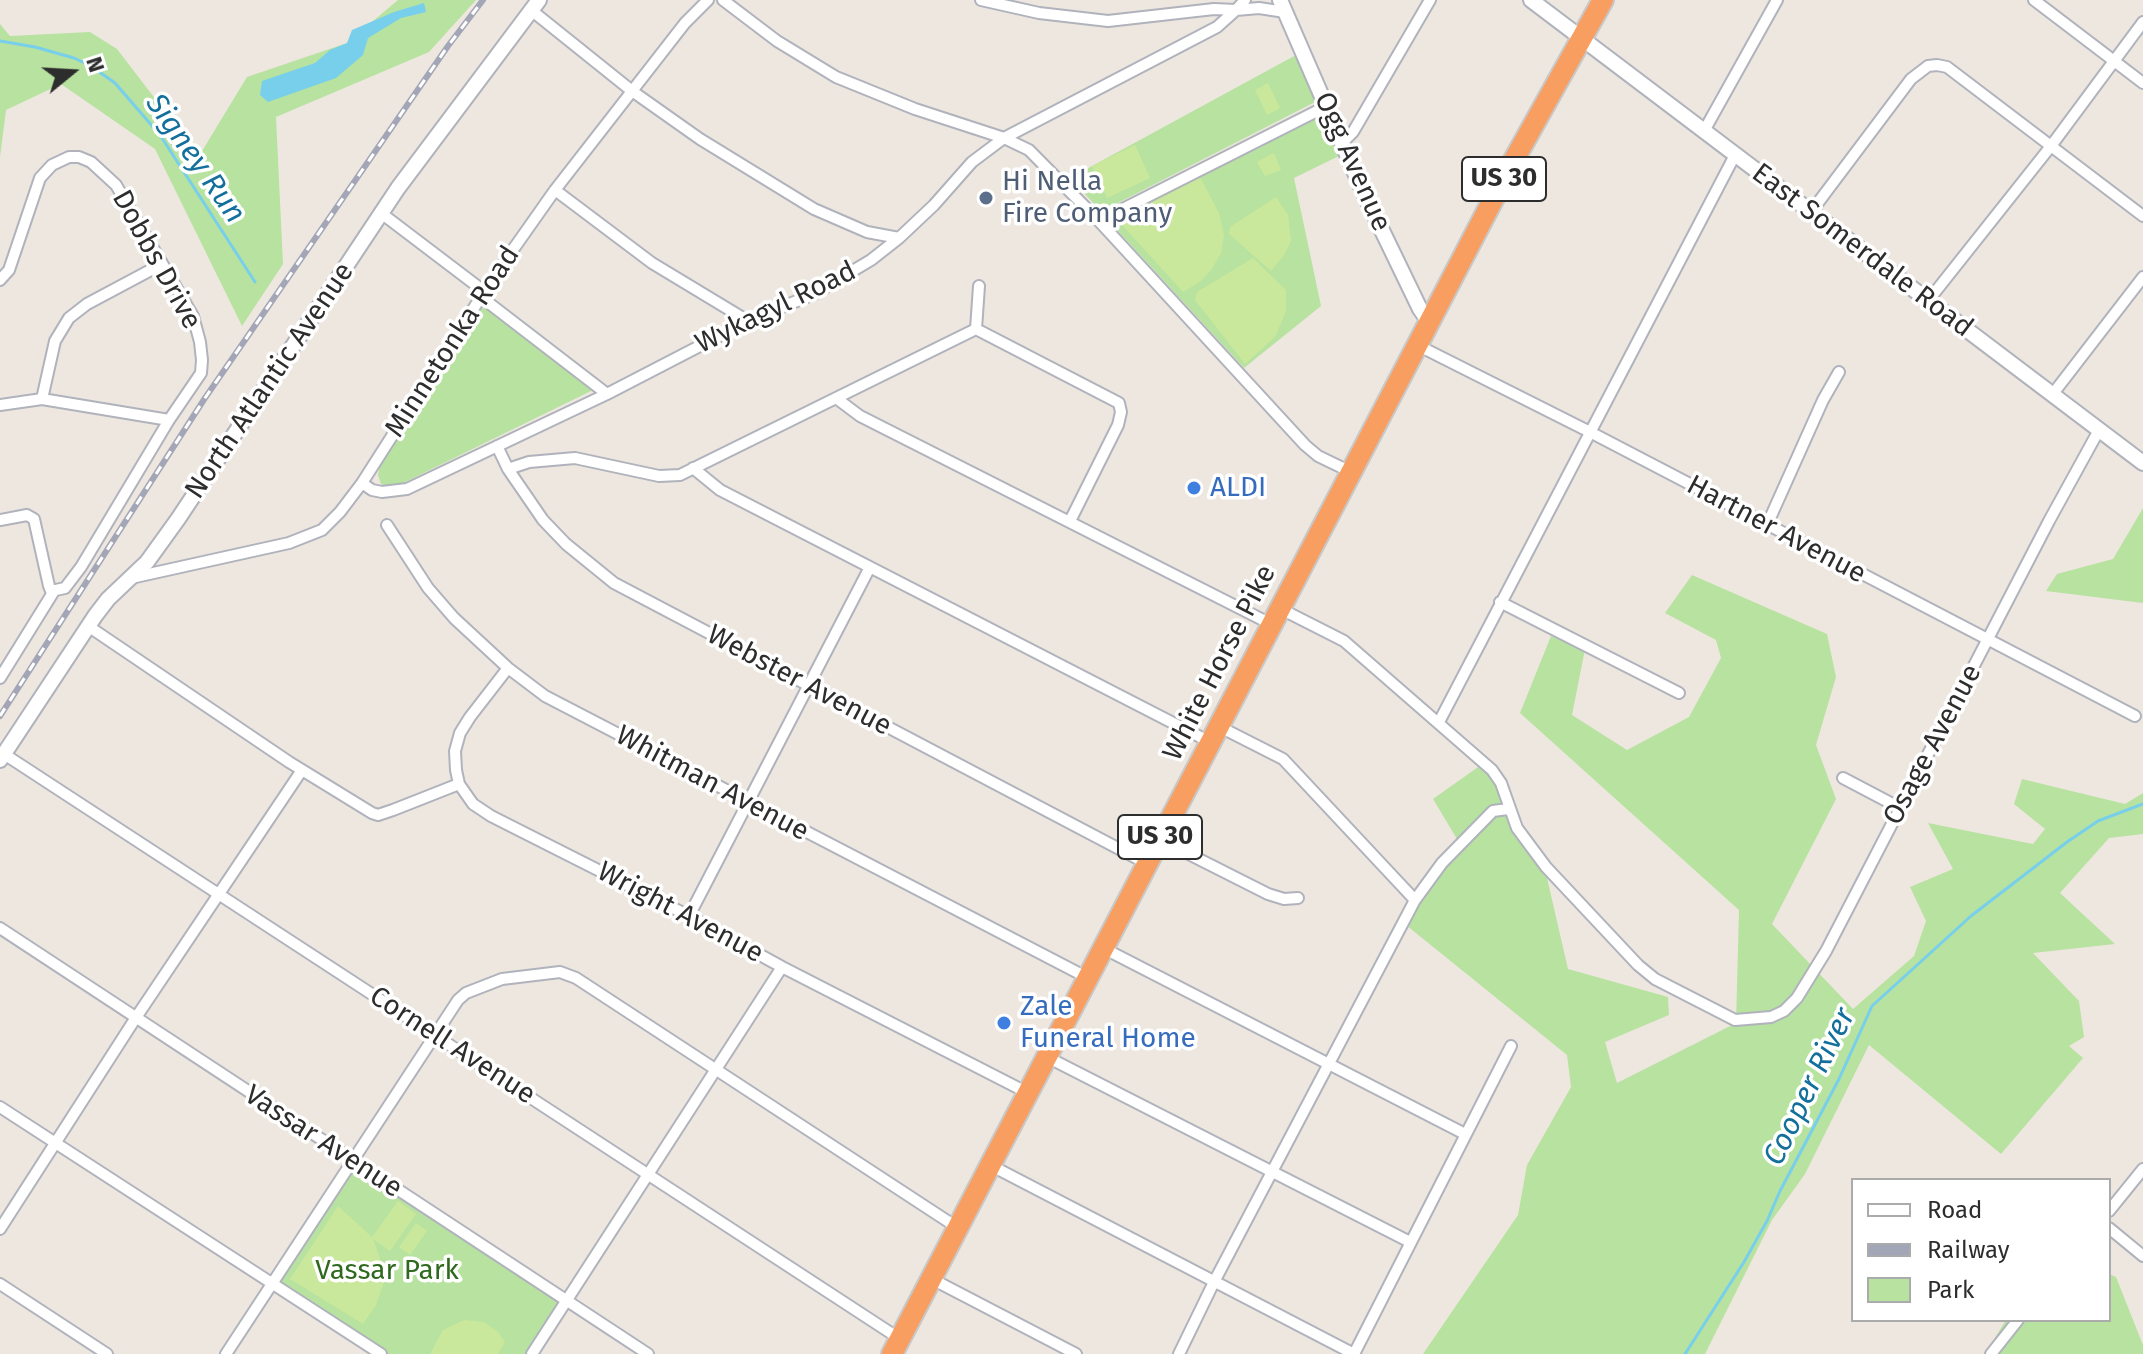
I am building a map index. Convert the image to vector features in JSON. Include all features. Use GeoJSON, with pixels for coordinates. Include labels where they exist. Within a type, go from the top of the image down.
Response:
{"type":"FeatureCollection","features":[{"type":"Feature","properties":{"kind":"highway","name":"White Horse Pike"},"geometry":{"type":"LineString","coordinates":[[896,1346],[1429,322],[1603,0]]}},
{"type":"Feature","properties":{"kind":"street","name":"Minnetonka Road"},"geometry":{"type":"LineString","coordinates":[[131,578],[309,537],[322,530],[340,512],[555,190],[685,23],[708,0]]}},
{"type":"Feature","properties":{"kind":"street"},"geometry":{"type":"LineString","coordinates":[[723,0],[777,41],[836,77],[1029,150],[1099,221],[1305,445],[1318,456],[1351,472]]}},
{"type":"Feature","properties":{"kind":"street"},"geometry":{"type":"LineString","coordinates":[[982,0],[1039,13],[1108,21],[1214,9],[1282,6]]}},
{"type":"Feature","properties":{"kind":"street","name":"Wykagyl Road"},"geometry":{"type":"LineString","coordinates":[[362,483],[372,490],[394,492],[438,475],[607,394],[748,321],[814,294],[871,260],[899,238],[972,162],[1004,138],[1217,27],[1245,0]]}},
{"type":"Feature","properties":{"kind":"street"},"geometry":{"type":"LineString","coordinates":[[1341,144],[1353,132],[1430,0]]}},
{"type":"Feature","properties":{"kind":"street","name":"East Somerdale Road"},"geometry":{"type":"LineString","coordinates":[[1531,0],[2143,463]]}},
{"type":"Feature","properties":{"kind":"street"},"geometry":{"type":"LineString","coordinates":[[1704,131],[1777,0]]}},
{"type":"Feature","properties":{"kind":"street"},"geometry":{"type":"LineString","coordinates":[[2034,0],[2143,83]]}},
{"type":"Feature","properties":{"kind":"street"},"geometry":{"type":"LineString","coordinates":[[535,5],[632,91],[700,139],[814,209],[867,232],[899,238]]}},
{"type":"Feature","properties":{"kind":"street","name":"North Atlantic Avenue"},"geometry":{"type":"LineString","coordinates":[[2,757],[108,599],[158,547],[381,213],[535,5]]}},
{"type":"Feature","properties":{"kind":"street","name":"Ogg Avenue"},"geometry":{"type":"LineString","coordinates":[[1282,6],[1341,144],[1429,322]]}},
{"type":"Feature","properties":{"kind":"street"},"geometry":{"type":"LineString","coordinates":[[1928,301],[2051,146],[2143,22]]}},
{"type":"Feature","properties":{"kind":"street"},"geometry":{"type":"LineString","coordinates":[[1811,212],[1911,79],[1932,66],[1947,67],[2143,216]]}},
{"type":"Feature","properties":{"kind":"street"},"geometry":{"type":"LineString","coordinates":[[1099,221],[1327,106]]}},
{"type":"Feature","properties":{"kind":"street"},"geometry":{"type":"LineString","coordinates":[[1439,722],[1735,155]]}},
{"type":"Feature","properties":{"kind":"street","name":"Dobbs Drive"},"geometry":{"type":"LineString","coordinates":[[0,280],[9,270],[40,178],[52,165],[69,157],[79,157],[91,162],[116,185],[193,316],[202,360],[201,373],[169,420],[81,567],[65,588],[57,590],[0,678]]}},
{"type":"Feature","properties":{"kind":"street"},"geometry":{"type":"LineString","coordinates":[[555,190],[652,263],[748,321]]}},
{"type":"Feature","properties":{"kind":"street"},"geometry":{"type":"LineString","coordinates":[[381,213],[607,394]]}},
{"type":"Feature","properties":{"kind":"street"},"geometry":{"type":"LineString","coordinates":[[42,399],[55,341],[69,318],[87,304],[162,264]]}},
{"type":"Feature","properties":{"kind":"street"},"geometry":{"type":"LineString","coordinates":[[2052,395],[2143,277]]}},
{"type":"Feature","properties":{"kind":"street"},"geometry":{"type":"LineString","coordinates":[[976,329],[979,286]]}},
{"type":"Feature","properties":{"kind":"street"},"geometry":{"type":"LineString","coordinates":[[508,469],[529,462],[563,458],[594,461],[659,476],[680,475],[976,329]]}},
{"type":"Feature","properties":{"kind":"street"},"geometry":{"type":"LineString","coordinates":[[976,329],[1119,403],[1121,412],[1118,425],[1070,521]]}},
{"type":"Feature","properties":{"kind":"street","name":"Hartner Avenue"},"geometry":{"type":"LineString","coordinates":[[1417,345],[2135,716]]}},
{"type":"Feature","properties":{"kind":"street"},"geometry":{"type":"LineString","coordinates":[[1767,525],[1823,400],[1839,372]]}},
{"type":"Feature","properties":{"kind":"street"},"geometry":{"type":"LineString","coordinates":[[836,398],[860,416],[1070,521],[1275,616],[1344,641],[1439,722],[1492,770],[1501,783],[1508,809],[1493,811],[1442,863],[1415,900],[1179,1354]]}},
{"type":"Feature","properties":{"kind":"street"},"geometry":{"type":"LineString","coordinates":[[0,405],[42,399],[169,420]]}},
{"type":"Feature","properties":{"kind":"street","name":"Osage Avenue"},"geometry":{"type":"LineString","coordinates":[[1508,809],[1517,828],[1546,867],[1638,965],[1655,979],[1735,1020],[1771,1017],[1784,1011],[1797,998],[1826,951],[2099,430]]}},
{"type":"Feature","properties":{"kind":"street","name":"Webster Avenue"},"geometry":{"type":"LineString","coordinates":[[497,446],[508,469],[543,520],[600,573],[1146,863]]}},
{"type":"Feature","properties":{"kind":"street"},"geometry":{"type":"LineString","coordinates":[[693,468],[720,490],[869,569],[1214,734],[1283,759],[1415,900]]}},
{"type":"Feature","properties":{"kind":"street"},"geometry":{"type":"LineString","coordinates":[[0,520],[27,515],[34,519],[49,586],[51,591],[57,590]]}},
{"type":"Feature","properties":{"kind":"street","name":"Whitman Avenue"},"geometry":{"type":"LineString","coordinates":[[387,525],[428,588],[454,618],[508,668],[545,696],[1088,978]]}},
{"type":"Feature","properties":{"kind":"street"},"geometry":{"type":"LineString","coordinates":[[158,547],[169,569]]}},
{"type":"Feature","properties":{"kind":"street"},"geometry":{"type":"LineString","coordinates":[[689,916],[869,569]]}},
{"type":"Feature","properties":{"kind":"street"},"geometry":{"type":"LineString","coordinates":[[1500,602],[1679,693]]}},
{"type":"Feature","properties":{"kind":"street"},"geometry":{"type":"LineString","coordinates":[[88,626],[302,770],[378,815],[459,784],[455,751],[460,733],[508,668]]}},
{"type":"Feature","properties":{"kind":"street","name":"Cornell Avenue"},"geometry":{"type":"LineString","coordinates":[[2,757],[648,1174],[896,1346]]}},
{"type":"Feature","properties":{"kind":"street"},"geometry":{"type":"LineString","coordinates":[[0,1229],[135,1019],[302,770]]}},
{"type":"Feature","properties":{"kind":"street"},"geometry":{"type":"LineString","coordinates":[[1843,778],[1900,808]]}},
{"type":"Feature","properties":{"kind":"street","name":"Wright Avenue"},"geometry":{"type":"LineString","coordinates":[[459,784],[473,804],[491,816],[1028,1093]]}},
{"type":"Feature","properties":{"kind":"street"},"geometry":{"type":"LineString","coordinates":[[1159,839],[1268,894],[1284,899],[1298,898]]}},
{"type":"Feature","properties":{"kind":"street","name":"Vassar Avenue"},"geometry":{"type":"LineString","coordinates":[[0,928],[648,1354]]}},
{"type":"Feature","properties":{"kind":"street"},"geometry":{"type":"LineString","coordinates":[[1103,948],[1465,1134]]}},
{"type":"Feature","properties":{"kind":"street"},"geometry":{"type":"LineString","coordinates":[[532,1354],[782,967]]}},
{"type":"Feature","properties":{"kind":"street"},"geometry":{"type":"LineString","coordinates":[[226,1354],[458,1000],[466,993],[502,979],[560,972],[576,978],[958,1228]]}},
{"type":"Feature","properties":{"kind":"street"},"geometry":{"type":"LineString","coordinates":[[990,1165],[1354,1354],[1511,1046]]}},
{"type":"Feature","properties":{"kind":"street"},"geometry":{"type":"LineString","coordinates":[[1047,1057],[1410,1242]]}},
{"type":"Feature","properties":{"kind":"street"},"geometry":{"type":"LineString","coordinates":[[0,1107],[381,1354]]}},
{"type":"Feature","properties":{"kind":"street"},"geometry":{"type":"LineString","coordinates":[[2111,1209],[2143,1169]]}},
{"type":"Feature","properties":{"kind":"street"},"geometry":{"type":"LineString","coordinates":[[2111,1230],[2143,1256]]}},
{"type":"Feature","properties":{"kind":"street"},"geometry":{"type":"LineString","coordinates":[[930,1278],[1076,1354]]}},
{"type":"Feature","properties":{"kind":"street"},"geometry":{"type":"LineString","coordinates":[[0,1284],[107,1354]]}},
{"type":"Feature","properties":{"kind":"street"},"geometry":{"type":"LineString","coordinates":[[1991,1354],[2016,1322]]}},
{"type":"Feature","properties":{"kind":"green space"},"geometry":{"type":"Polygon","coordinates":[[[398,0],[476,0],[429,52],[276,117],[283,264],[242,326],[155,149],[61,84],[6,110],[0,157],[0,24],[10,36],[90,32],[117,49],[199,156],[247,77],[347,43],[398,0]]]}},
{"type":"Feature","properties":{"kind":"green space"},"geometry":{"type":"Polygon","coordinates":[[[1296,55],[1317,101],[1108,208],[1096,206],[1070,178],[1296,55]]]}},
{"type":"Feature","properties":{"kind":"green space"},"geometry":{"type":"Polygon","coordinates":[[[1268,83],[1280,108],[1267,115],[1255,90],[1268,83]]]}},
{"type":"Feature","properties":{"kind":"green space"},"geometry":{"type":"Polygon","coordinates":[[[1324,115],[1341,155],[1294,178],[1321,306],[1244,368],[1117,230],[1116,222],[1122,216],[1324,115]]]}},
{"type":"Feature","properties":{"kind":"green space"},"geometry":{"type":"Polygon","coordinates":[[[1135,145],[1150,178],[1107,198],[1092,166],[1135,145]]]}},
{"type":"Feature","properties":{"kind":"green space"},"geometry":{"type":"Polygon","coordinates":[[[1274,153],[1281,170],[1265,176],[1257,162],[1274,153]]]}},
{"type":"Feature","properties":{"kind":"green space"},"geometry":{"type":"Polygon","coordinates":[[[1200,177],[1219,213],[1224,235],[1221,253],[1212,269],[1201,281],[1183,292],[1123,226],[1123,215],[1200,177]]]}},
{"type":"Feature","properties":{"kind":"green space"},"geometry":{"type":"Polygon","coordinates":[[[1276,197],[1288,215],[1291,241],[1271,271],[1229,234],[1230,227],[1276,197]]]}},
{"type":"Feature","properties":{"kind":"green space"},"geometry":{"type":"Polygon","coordinates":[[[1253,258],[1286,290],[1286,311],[1275,337],[1245,364],[1195,300],[1197,292],[1253,258]]]}},
{"type":"Feature","properties":{"kind":"green space"},"geometry":{"type":"Polygon","coordinates":[[[480,307],[492,311],[596,378],[591,391],[397,486],[381,484],[378,475],[380,465],[461,343],[480,307]]]}},
{"type":"Feature","properties":{"kind":"green space"},"geometry":{"type":"Polygon","coordinates":[[[2143,508],[2143,603],[2046,591],[2057,574],[2113,559],[2143,508]]]}},
{"type":"Feature","properties":{"kind":"green space"},"geometry":{"type":"Polygon","coordinates":[[[1692,575],[1827,634],[1836,677],[1816,745],[1836,799],[1772,924],[1853,1009],[1914,956],[1926,921],[1910,887],[1953,869],[1928,823],[2033,844],[2045,829],[2014,804],[2022,779],[2125,804],[2143,793],[2143,834],[2109,838],[2060,893],[2115,944],[2033,953],[2079,1001],[2084,1037],[2069,1046],[2083,1058],[2001,1154],[1869,1045],[1805,1174],[1772,1220],[1705,1354],[1423,1354],[1518,1215],[1527,1165],[1571,1087],[1567,1055],[1406,925],[1460,844],[1433,799],[1488,760],[1544,865],[1568,969],[1668,997],[1669,1015],[1605,1042],[1617,1083],[1736,1023],[1739,910],[1520,713],[1551,636],[1585,649],[1572,715],[1627,750],[1689,717],[1721,658],[1716,640],[1665,613],[1692,575]]]}},
{"type":"Feature","properties":{"kind":"green space","name":"Vassar Park"},"geometry":{"type":"Polygon","coordinates":[[[351,1160],[566,1301],[532,1354],[381,1354],[272,1284],[351,1160]]]}},
{"type":"Feature","properties":{"kind":"green space"},"geometry":{"type":"Polygon","coordinates":[[[398,1201],[416,1214],[390,1251],[373,1239],[381,1261],[383,1285],[376,1305],[363,1324],[290,1279],[338,1206],[372,1237],[398,1201]]]}},
{"type":"Feature","properties":{"kind":"green space"},"geometry":{"type":"Polygon","coordinates":[[[416,1223],[427,1231],[410,1255],[399,1247],[416,1223]]]}},
{"type":"Feature","properties":{"kind":"green space"},"geometry":{"type":"Polygon","coordinates":[[[2111,1275],[2116,1277],[2143,1345],[2143,1354],[1985,1354],[2005,1322],[2111,1322],[2111,1275]]]}},
{"type":"Feature","properties":{"kind":"green space"},"geometry":{"type":"Polygon","coordinates":[[[464,1320],[484,1322],[498,1332],[505,1342],[498,1354],[430,1354],[443,1330],[464,1320]]]}},
{"type":"Feature","properties":{"kind":"water"},"geometry":{"type":"Polygon","coordinates":[[[424,3],[426,12],[401,18],[368,38],[363,55],[336,78],[268,102],[260,95],[262,81],[315,63],[330,50],[347,43],[352,30],[424,3]]]}},
{"type":"Feature","properties":{"kind":"waterway","name":"Signey Run"},"geometry":{"type":"LineString","coordinates":[[0,41],[74,58],[115,83],[160,135],[255,282]]}},
{"type":"Feature","properties":{"kind":"waterway","name":"Cooper River"},"geometry":{"type":"LineString","coordinates":[[1685,1354],[1767,1221],[1872,1006],[1971,916],[2067,842],[2098,821],[2143,804]]}},
{"type":"Feature","properties":{"kind":"railway"},"geometry":{"type":"LineString","coordinates":[[0,716],[205,398],[483,0]]}},
{"type":"Feature","properties":{"kind":"place","name":"Hi Nella Fire Company"},"geometry":{"type":"Point","coordinates":[986,198]}},
{"type":"Feature","properties":{"kind":"place","name":"ALDI"},"geometry":{"type":"Point","coordinates":[1194,488]}},
{"type":"Feature","properties":{"kind":"place","name":"Zale Funeral Home"},"geometry":{"type":"Point","coordinates":[1004,1023]}}]}
